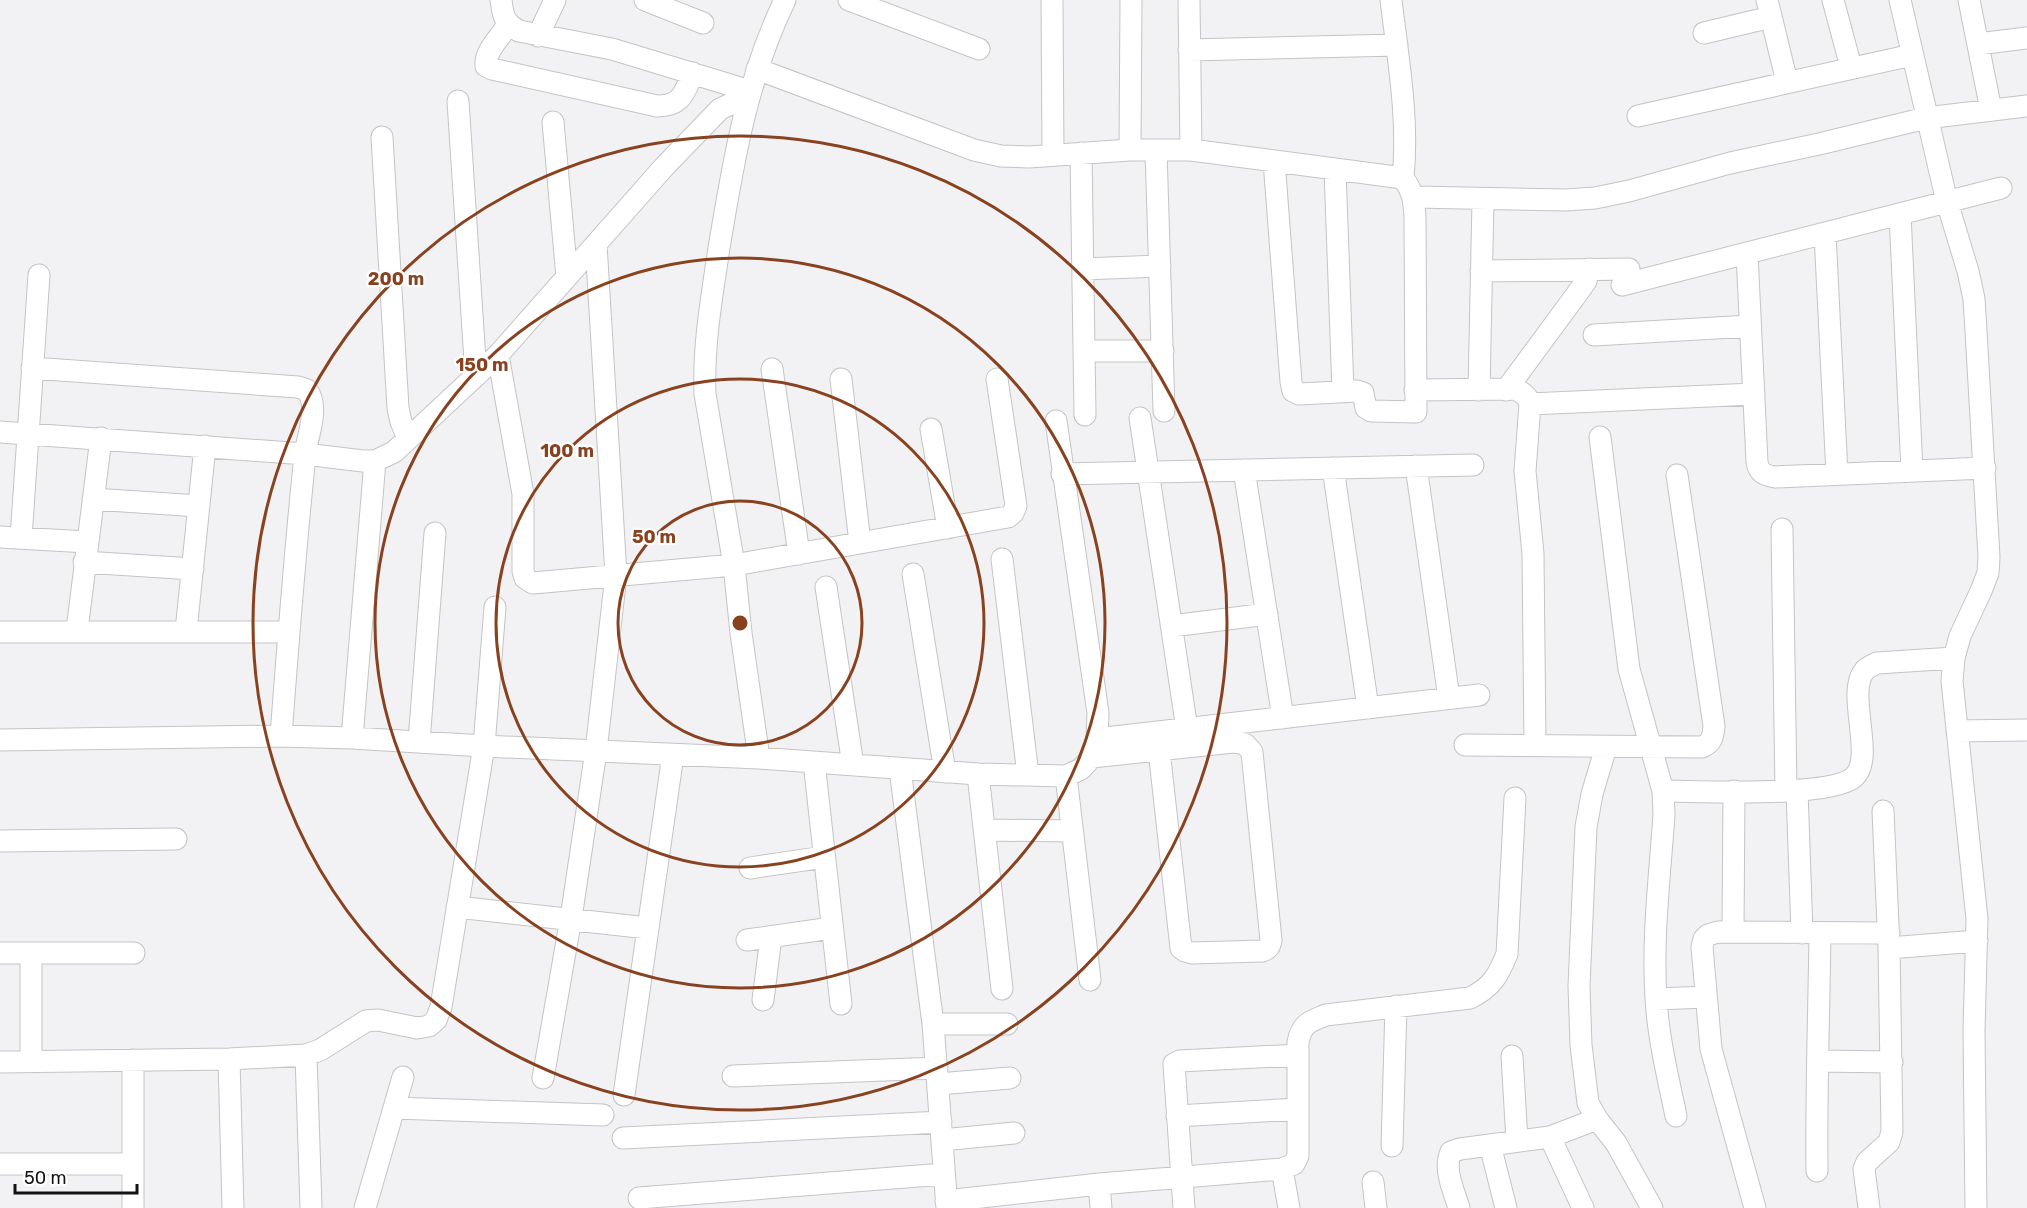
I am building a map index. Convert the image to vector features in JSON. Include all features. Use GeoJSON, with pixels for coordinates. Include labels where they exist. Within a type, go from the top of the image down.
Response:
{"type":"FeatureCollection","features":[{"type":"Feature","properties":{"kind":"street"},"geometry":{"type":"LineString","coordinates":[[501,0],[508,25],[519,31],[612,49],[693,73],[748,98]]}},
{"type":"Feature","properties":{"kind":"street"},"geometry":{"type":"LineString","coordinates":[[538,36],[555,0]]}},
{"type":"Feature","properties":{"kind":"street"},"geometry":{"type":"LineString","coordinates":[[645,0],[703,23]]}},
{"type":"Feature","properties":{"kind":"street"},"geometry":{"type":"LineString","coordinates":[[759,758],[734,565],[705,394],[704,369],[709,310],[731,174],[748,98],[784,0]]}},
{"type":"Feature","properties":{"kind":"street"},"geometry":{"type":"LineString","coordinates":[[849,0],[979,49]]}},
{"type":"Feature","properties":{"kind":"street"},"geometry":{"type":"LineString","coordinates":[[1052,0],[1053,155]]}},
{"type":"Feature","properties":{"kind":"street"},"geometry":{"type":"LineString","coordinates":[[1130,150],[1131,0]]}},
{"type":"Feature","properties":{"kind":"street"},"geometry":{"type":"LineString","coordinates":[[1189,0],[1191,150]]}},
{"type":"Feature","properties":{"kind":"street"},"geometry":{"type":"LineString","coordinates":[[1274,161],[1293,391],[1299,394],[1357,391],[1363,393],[1366,408],[1371,411],[1416,412],[1414,197],[1403,178],[1405,132],[1391,0]]}},
{"type":"Feature","properties":{"kind":"street"},"geometry":{"type":"LineString","coordinates":[[1833,0],[1851,68]]}},
{"type":"Feature","properties":{"kind":"street"},"geometry":{"type":"LineString","coordinates":[[1900,0],[1926,118],[1974,300],[1985,468],[1988,573],[1960,636],[1954,658],[1952,681],[1977,919],[1974,1031],[1976,1208]]}},
{"type":"Feature","properties":{"kind":"street"},"geometry":{"type":"LineString","coordinates":[[1969,0],[1991,110]]}},
{"type":"Feature","properties":{"kind":"street"},"geometry":{"type":"LineString","coordinates":[[1704,33],[1769,8],[1787,82]]}},
{"type":"Feature","properties":{"kind":"street"},"geometry":{"type":"LineString","coordinates":[[508,25],[485,61],[486,66],[492,69],[657,106],[677,103],[693,73]]}},
{"type":"Feature","properties":{"kind":"street"},"geometry":{"type":"LineString","coordinates":[[1978,44],[2027,38]]}},
{"type":"Feature","properties":{"kind":"street"},"geometry":{"type":"LineString","coordinates":[[1190,50],[1397,45]]}},
{"type":"Feature","properties":{"kind":"street"},"geometry":{"type":"LineString","coordinates":[[1638,116],[1912,55]]}},
{"type":"Feature","properties":{"kind":"street"},"geometry":{"type":"LineString","coordinates":[[757,69],[974,150],[1001,156],[1130,150],[1191,150],[1403,178]]}},
{"type":"Feature","properties":{"kind":"street"},"geometry":{"type":"LineString","coordinates":[[0,432],[205,446],[375,461],[394,452],[498,355],[664,167],[720,109],[748,98]]}},
{"type":"Feature","properties":{"kind":"street"},"geometry":{"type":"LineString","coordinates":[[458,102],[476,375]]}},
{"type":"Feature","properties":{"kind":"street"},"geometry":{"type":"LineString","coordinates":[[1414,197],[1483,200],[1595,198],[1730,163],[1926,118],[2027,106]]}},
{"type":"Feature","properties":{"kind":"street"},"geometry":{"type":"LineString","coordinates":[[553,123],[567,277]]}},
{"type":"Feature","properties":{"kind":"street"},"geometry":{"type":"LineString","coordinates":[[382,137],[398,408],[408,438]]}},
{"type":"Feature","properties":{"kind":"street"},"geometry":{"type":"LineString","coordinates":[[1156,150],[1164,411]]}},
{"type":"Feature","properties":{"kind":"street"},"geometry":{"type":"LineString","coordinates":[[1081,153],[1085,415]]}},
{"type":"Feature","properties":{"kind":"street"},"geometry":{"type":"LineString","coordinates":[[1335,170],[1343,391]]}},
{"type":"Feature","properties":{"kind":"street"},"geometry":{"type":"LineString","coordinates":[[1481,271],[1589,269],[1625,277],[1747,254],[2001,188]]}},
{"type":"Feature","properties":{"kind":"street"},"geometry":{"type":"LineString","coordinates":[[1479,390],[1483,200]]}},
{"type":"Feature","properties":{"kind":"street"},"geometry":{"type":"LineString","coordinates":[[1900,214],[1912,471]]}},
{"type":"Feature","properties":{"kind":"street"},"geometry":{"type":"LineString","coordinates":[[1825,234],[1837,474]]}},
{"type":"Feature","properties":{"kind":"street"},"geometry":{"type":"LineString","coordinates":[[543,1078],[571,918],[596,751],[616,575],[596,244]]}},
{"type":"Feature","properties":{"kind":"street"},"geometry":{"type":"LineString","coordinates":[[1747,254],[1759,471],[1765,476],[1775,477],[1985,468]]}},
{"type":"Feature","properties":{"kind":"street"},"geometry":{"type":"LineString","coordinates":[[1083,269],[1160,266]]}},
{"type":"Feature","properties":{"kind":"street"},"geometry":{"type":"LineString","coordinates":[[1506,390],[1586,281],[1589,269]]}},
{"type":"Feature","properties":{"kind":"street"},"geometry":{"type":"LineString","coordinates":[[21,538],[39,275]]}},
{"type":"Feature","properties":{"kind":"street"},"geometry":{"type":"LineString","coordinates":[[1594,335],[1750,326]]}},
{"type":"Feature","properties":{"kind":"street"},"geometry":{"type":"LineString","coordinates":[[1084,351],[1162,351]]}},
{"type":"Feature","properties":{"kind":"street"},"geometry":{"type":"LineString","coordinates":[[498,355],[523,494],[523,571],[525,578],[533,583],[734,565],[1008,517],[1014,513],[1016,506],[997,379]]}},
{"type":"Feature","properties":{"kind":"street"},"geometry":{"type":"LineString","coordinates":[[32,368],[298,387],[308,390],[313,398],[313,409],[305,454],[288,632],[281,736]]}},
{"type":"Feature","properties":{"kind":"street"},"geometry":{"type":"LineString","coordinates":[[772,369],[799,554]]}},
{"type":"Feature","properties":{"kind":"street"},"geometry":{"type":"LineString","coordinates":[[841,379],[860,543]]}},
{"type":"Feature","properties":{"kind":"street"},"geometry":{"type":"LineString","coordinates":[[1415,390],[1515,390],[1528,397],[1530,404],[1525,471],[1533,554],[1535,745]]}},
{"type":"Feature","properties":{"kind":"street"},"geometry":{"type":"LineString","coordinates":[[1530,404],[1754,394]]}},
{"type":"Feature","properties":{"kind":"street"},"geometry":{"type":"LineString","coordinates":[[1140,418],[1187,729]]}},
{"type":"Feature","properties":{"kind":"street"},"geometry":{"type":"LineString","coordinates":[[0,740],[281,736],[352,738],[759,758],[978,774],[1066,776],[1081,769],[1095,748],[1098,713],[1056,421]]}},
{"type":"Feature","properties":{"kind":"street"},"geometry":{"type":"LineString","coordinates":[[931,429],[948,528]]}},
{"type":"Feature","properties":{"kind":"street"},"geometry":{"type":"LineString","coordinates":[[1600,437],[1629,669],[1663,791],[1664,814],[1655,967],[1656,999],[1676,1116]]}},
{"type":"Feature","properties":{"kind":"street"},"geometry":{"type":"LineString","coordinates":[[77,630],[101,438]]}},
{"type":"Feature","properties":{"kind":"street"},"geometry":{"type":"LineString","coordinates":[[186,631],[205,446]]}},
{"type":"Feature","properties":{"kind":"street"},"geometry":{"type":"LineString","coordinates":[[352,738],[375,461]]}},
{"type":"Feature","properties":{"kind":"street"},"geometry":{"type":"LineString","coordinates":[[1062,474],[1473,465]]}},
{"type":"Feature","properties":{"kind":"street"},"geometry":{"type":"LineString","coordinates":[[1416,466],[1449,698]]}},
{"type":"Feature","properties":{"kind":"street"},"geometry":{"type":"LineString","coordinates":[[1334,468],[1368,708]]}},
{"type":"Feature","properties":{"kind":"street"},"geometry":{"type":"LineString","coordinates":[[1244,470],[1283,718]]}},
{"type":"Feature","properties":{"kind":"street"},"geometry":{"type":"LineString","coordinates":[[1465,745],[1651,748],[1702,747],[1709,744],[1713,738],[1714,726],[1677,475]]}},
{"type":"Feature","properties":{"kind":"street"},"geometry":{"type":"LineString","coordinates":[[93,499],[199,506]]}},
{"type":"Feature","properties":{"kind":"street"},"geometry":{"type":"LineString","coordinates":[[1782,530],[1791,790],[1811,933],[1819,1061],[1816,1096],[1817,1171]]}},
{"type":"Feature","properties":{"kind":"street"},"geometry":{"type":"LineString","coordinates":[[419,742],[435,533]]}},
{"type":"Feature","properties":{"kind":"street"},"geometry":{"type":"LineString","coordinates":[[0,537],[21,538],[86,552],[193,569]]}},
{"type":"Feature","properties":{"kind":"street"},"geometry":{"type":"LineString","coordinates":[[1002,559],[1028,775]]}},
{"type":"Feature","properties":{"kind":"street"},"geometry":{"type":"LineString","coordinates":[[913,574],[945,772]]}},
{"type":"Feature","properties":{"kind":"street"},"geometry":{"type":"LineString","coordinates":[[826,587],[853,765]]}},
{"type":"Feature","properties":{"kind":"street"},"geometry":{"type":"LineString","coordinates":[[0,1062],[229,1059],[306,1055],[320,1050],[366,1021],[378,1020],[417,1028],[429,1026],[436,1020],[441,1006],[484,746],[495,608]]}},
{"type":"Feature","properties":{"kind":"street"},"geometry":{"type":"LineString","coordinates":[[1172,626],[1267,614]]}},
{"type":"Feature","properties":{"kind":"street"},"geometry":{"type":"LineString","coordinates":[[0,632],[77,630],[288,632]]}},
{"type":"Feature","properties":{"kind":"street"},"geometry":{"type":"LineString","coordinates":[[1663,791],[1791,790],[1824,788],[1847,782],[1857,774],[1862,762],[1858,689],[1861,676],[1866,668],[1877,663],[1954,658]]}},
{"type":"Feature","properties":{"kind":"street"},"geometry":{"type":"LineString","coordinates":[[1095,748],[1187,729],[1479,695]]}},
{"type":"Feature","properties":{"kind":"street"},"geometry":{"type":"LineString","coordinates":[[1957,731],[2027,730]]}},
{"type":"Feature","properties":{"kind":"street"},"geometry":{"type":"LineString","coordinates":[[1095,748],[1159,750],[1233,742],[1245,744],[1252,752],[1271,940],[1267,950],[1192,953],[1181,948],[1159,750]]}},
{"type":"Feature","properties":{"kind":"street"},"geometry":{"type":"LineString","coordinates":[[1606,747],[1592,794],[1586,827],[1579,986],[1581,1046],[1588,1102],[1597,1119],[1616,1143],[1652,1208]]}},
{"type":"Feature","properties":{"kind":"street"},"geometry":{"type":"LineString","coordinates":[[624,1095],[673,755]]}},
{"type":"Feature","properties":{"kind":"street"},"geometry":{"type":"LineString","coordinates":[[814,762],[841,1004]]}},
{"type":"Feature","properties":{"kind":"street"},"geometry":{"type":"LineString","coordinates":[[900,769],[933,1024],[946,1204],[1024,1200],[1099,1184],[1282,1168],[1294,1164],[1298,1156],[1298,1042],[1301,1030],[1309,1022],[1326,1015],[1470,998],[1485,991],[1498,975],[1507,954],[1515,798]]}},
{"type":"Feature","properties":{"kind":"street"},"geometry":{"type":"LineString","coordinates":[[978,774],[1002,989]]}},
{"type":"Feature","properties":{"kind":"street"},"geometry":{"type":"LineString","coordinates":[[1066,776],[1090,980]]}},
{"type":"Feature","properties":{"kind":"street"},"geometry":{"type":"LineString","coordinates":[[1733,933],[1734,791]]}},
{"type":"Feature","properties":{"kind":"street"},"geometry":{"type":"LineString","coordinates":[[1869,1208],[1863,1170],[1867,1162],[1889,1142],[1892,1132],[1889,941],[1883,811]]}},
{"type":"Feature","properties":{"kind":"street"},"geometry":{"type":"LineString","coordinates":[[984,830],[1072,831]]}},
{"type":"Feature","properties":{"kind":"street"},"geometry":{"type":"LineString","coordinates":[[0,841],[176,839]]}},
{"type":"Feature","properties":{"kind":"street"},"geometry":{"type":"LineString","coordinates":[[750,868],[824,857]]}},
{"type":"Feature","properties":{"kind":"street"},"geometry":{"type":"LineString","coordinates":[[457,907],[648,928]]}},
{"type":"Feature","properties":{"kind":"street"},"geometry":{"type":"LineString","coordinates":[[747,940],[832,928]]}},
{"type":"Feature","properties":{"kind":"street"},"geometry":{"type":"LineString","coordinates":[[1755,1208],[1711,1049],[1702,947],[1708,934],[1811,933],[1889,941],[1977,941]]}},
{"type":"Feature","properties":{"kind":"street"},"geometry":{"type":"LineString","coordinates":[[763,1000],[771,937]]}},
{"type":"Feature","properties":{"kind":"street"},"geometry":{"type":"LineString","coordinates":[[0,953],[134,953]]}},
{"type":"Feature","properties":{"kind":"street"},"geometry":{"type":"LineString","coordinates":[[31,1061],[32,953]]}},
{"type":"Feature","properties":{"kind":"street"},"geometry":{"type":"LineString","coordinates":[[1656,999],[1706,998]]}},
{"type":"Feature","properties":{"kind":"street"},"geometry":{"type":"LineString","coordinates":[[1392,1146],[1396,1006]]}},
{"type":"Feature","properties":{"kind":"street"},"geometry":{"type":"LineString","coordinates":[[933,1024],[1007,1024]]}},
{"type":"Feature","properties":{"kind":"street"},"geometry":{"type":"LineString","coordinates":[[306,1055],[311,1207]]}},
{"type":"Feature","properties":{"kind":"street"},"geometry":{"type":"LineString","coordinates":[[1184,1208],[1174,1064],[1180,1061],[1298,1055]]}},
{"type":"Feature","properties":{"kind":"street"},"geometry":{"type":"LineString","coordinates":[[1512,1056],[1517,1141]]}},
{"type":"Feature","properties":{"kind":"street"},"geometry":{"type":"LineString","coordinates":[[229,1059],[233,1208]]}},
{"type":"Feature","properties":{"kind":"street"},"geometry":{"type":"LineString","coordinates":[[133,1060],[133,1208]]}},
{"type":"Feature","properties":{"kind":"street"},"geometry":{"type":"LineString","coordinates":[[1819,1061],[1892,1062]]}},
{"type":"Feature","properties":{"kind":"street"},"geometry":{"type":"LineString","coordinates":[[733,1076],[1010,1078]]}},
{"type":"Feature","properties":{"kind":"street"},"geometry":{"type":"LineString","coordinates":[[365,1208],[402,1077]]}},
{"type":"Feature","properties":{"kind":"street"},"geometry":{"type":"LineString","coordinates":[[394,1108],[603,1115]]}},
{"type":"Feature","properties":{"kind":"street"},"geometry":{"type":"LineString","coordinates":[[1177,1116],[1298,1109]]}},
{"type":"Feature","properties":{"kind":"street"},"geometry":{"type":"LineString","coordinates":[[1459,1208],[1449,1172],[1448,1159],[1451,1152],[1550,1137],[1597,1119]]}},
{"type":"Feature","properties":{"kind":"street"},"geometry":{"type":"LineString","coordinates":[[623,1138],[941,1131],[1014,1133]]}},
{"type":"Feature","properties":{"kind":"street"},"geometry":{"type":"LineString","coordinates":[[1550,1137],[1583,1208]]}},
{"type":"Feature","properties":{"kind":"street"},"geometry":{"type":"LineString","coordinates":[[1490,1145],[1506,1208]]}},
{"type":"Feature","properties":{"kind":"street"},"geometry":{"type":"LineString","coordinates":[[0,1164],[133,1164]]}},
{"type":"Feature","properties":{"kind":"street"},"geometry":{"type":"LineString","coordinates":[[1282,1168],[1289,1208]]}},
{"type":"Feature","properties":{"kind":"street"},"geometry":{"type":"LineString","coordinates":[[639,1198],[944,1174]]}},
{"type":"Feature","properties":{"kind":"street"},"geometry":{"type":"LineString","coordinates":[[1373,1182],[1376,1208]]}},
{"type":"Feature","properties":{"kind":"street"},"geometry":{"type":"LineString","coordinates":[[1099,1184],[1101,1208]]}}]}
